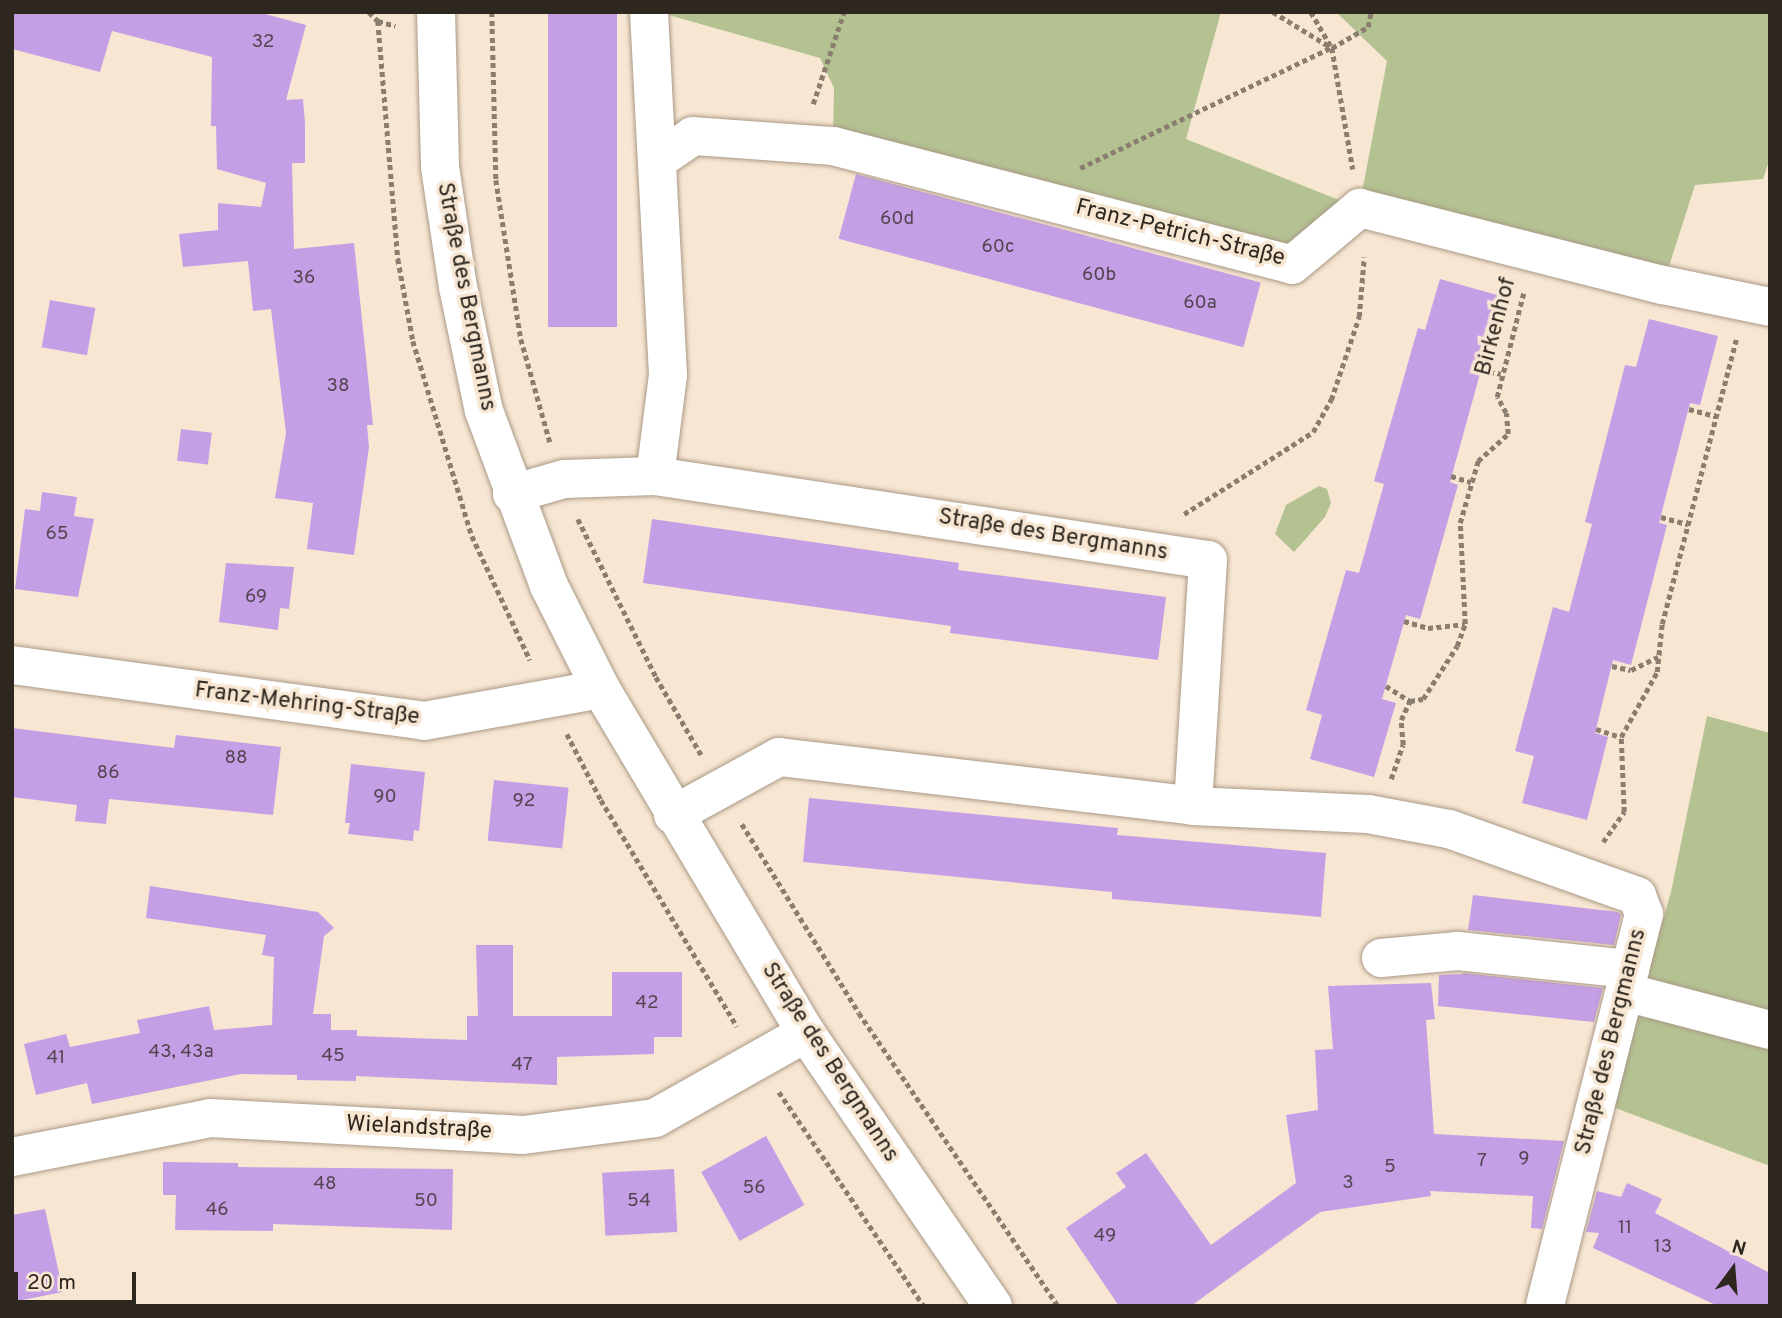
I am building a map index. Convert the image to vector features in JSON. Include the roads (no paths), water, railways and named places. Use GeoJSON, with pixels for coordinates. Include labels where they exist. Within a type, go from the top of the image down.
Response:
{"type":"FeatureCollection","features":[{"type":"Feature","properties":{"kind":"street","name":"Straße des Bergmanns"},"geometry":{"type":"LineString","coordinates":[[436,12],[440,167],[458,287],[484,411],[512,494],[549,586],[601,689],[673,815],[806,1034],[993,1306]]}},
{"type":"Feature","properties":{"kind":"street"},"geometry":{"type":"LineString","coordinates":[[649,12],[668,374],[655,475]]}},
{"type":"Feature","properties":{"kind":"street","name":"Franz-Petrich-Straße"},"geometry":{"type":"LineString","coordinates":[[658,160],[693,136],[817,144],[1028,195],[1292,265],[1360,208],[1534,253],[1758,304]]}},
{"type":"Feature","properties":{"kind":"street","name":"Straße des Bergmanns"},"geometry":{"type":"LineString","coordinates":[[512,494],[564,479],[655,475],[1208,560],[1193,806]]}},
{"type":"Feature","properties":{"kind":"street","name":"Franz-Mehring-Straße"},"geometry":{"type":"LineString","coordinates":[[12,665],[424,722],[550,702],[601,689]]}},
{"type":"Feature","properties":{"kind":"street","name":"Straße des Bergmanns"},"geometry":{"type":"LineString","coordinates":[[673,815],[720,786],[779,757],[1193,806],[1368,814],[1449,829],[1637,896],[1644,914],[1545,1306]]}},
{"type":"Feature","properties":{"kind":"street"},"geometry":{"type":"LineString","coordinates":[[1381,958],[1458,951],[1628,980],[1770,1030]]}},
{"type":"Feature","properties":{"kind":"street","name":"Wielandstraße"},"geometry":{"type":"LineString","coordinates":[[12,1157],[210,1118],[523,1135],[655,1118],[806,1034]]}}]}
